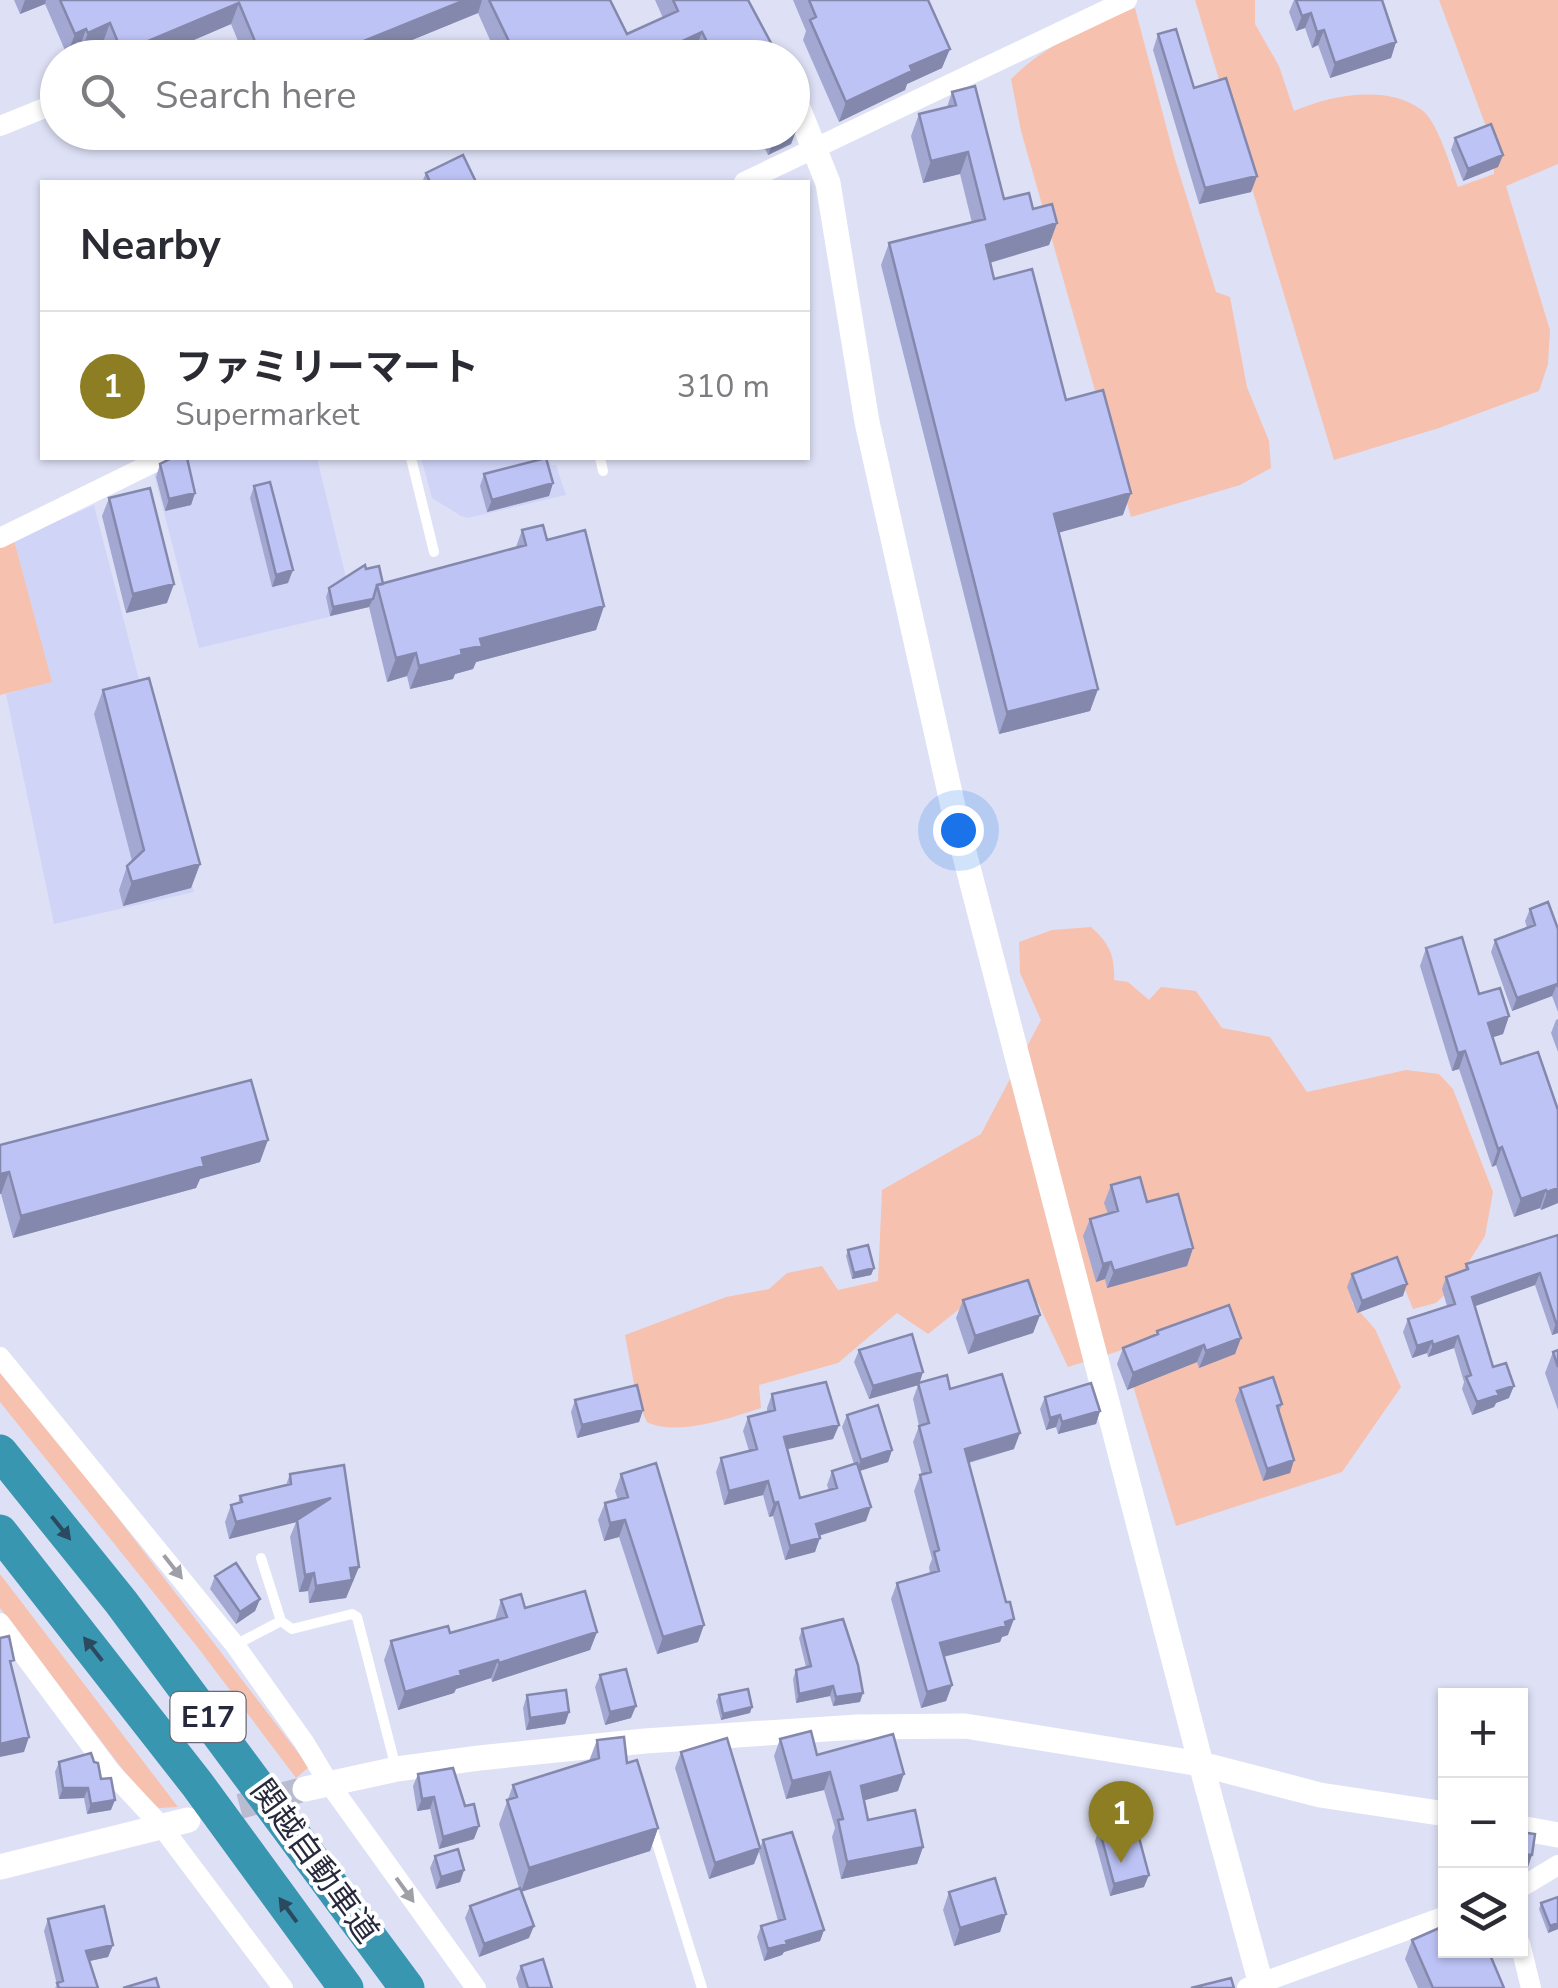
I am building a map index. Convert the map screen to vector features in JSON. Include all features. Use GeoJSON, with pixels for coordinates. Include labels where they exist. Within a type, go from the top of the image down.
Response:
{"type":"FeatureCollection","features":[{"type":"Feature","properties":{"kind":"highway","name":"関越自動車道"},"geometry":{"type":"LineString","coordinates":[[0,1452],[144,1631],[408,1988]]}},
{"type":"Feature","properties":{"kind":"highway","name":"関越自動車道"},"geometry":{"type":"LineString","coordinates":[[0,1532],[197,1784],[346,1988]]}},
{"type":"Feature","properties":{"kind":"street"},"geometry":{"type":"LineString","coordinates":[[748,180],[1126,0]]}},
{"type":"Feature","properties":{"kind":"street"},"geometry":{"type":"LineString","coordinates":[[0,126],[40,110]]}},
{"type":"Feature","properties":{"kind":"street"},"geometry":{"type":"LineString","coordinates":[[810,133],[828,183],[867,422],[958,829],[1257,1987],[1438,1919]]}},
{"type":"Feature","properties":{"kind":"street"},"geometry":{"type":"LineString","coordinates":[[0,538],[158,460]]}},
{"type":"Feature","properties":{"kind":"street"},"geometry":{"type":"LineString","coordinates":[[0,1357],[235,1645],[304,1742],[317,1785],[476,1988]]}},
{"type":"Feature","properties":{"kind":"street"},"geometry":{"type":"LineString","coordinates":[[0,1623],[110,1771],[162,1827],[283,1988]]}},
{"type":"Feature","properties":{"kind":"street"},"geometry":{"type":"LineString","coordinates":[[317,1785],[397,1769],[628,1752],[856,1727],[965,1726],[1201,1764],[1320,1795],[1438,1813]]}},
{"type":"Feature","properties":{"kind":"street"},"geometry":{"type":"LineString","coordinates":[[0,1867],[188,1820]]}},
{"type":"Feature","properties":{"kind":"street"},"geometry":{"type":"LineString","coordinates":[[1528,1829],[1558,1835]]}},
{"type":"Feature","properties":{"kind":"street"},"geometry":{"type":"LineString","coordinates":[[1528,1883],[1558,1864]]}},
{"type":"Feature","properties":{"kind":"street"},"geometry":{"type":"LineString","coordinates":[[1524,1958],[1531,1988]]}},
{"type":"Feature","properties":{"kind":"lane"},"geometry":{"type":"LineString","coordinates":[[411,460],[434,552]]}},
{"type":"Feature","properties":{"kind":"lane"},"geometry":{"type":"LineString","coordinates":[[600,460],[603,470]]}},
{"type":"Feature","properties":{"kind":"lane"},"geometry":{"type":"LineString","coordinates":[[260,1558],[280,1621],[292,1629],[352,1614],[358,1616],[397,1769]]}},
{"type":"Feature","properties":{"kind":"lane"},"geometry":{"type":"LineString","coordinates":[[235,1645],[280,1621]]}},
{"type":"Feature","properties":{"kind":"lane"},"geometry":{"type":"LineString","coordinates":[[649,1818],[702,1988]]}},
{"type":"Feature","properties":{"kind":"shaded area"},"geometry":{"type":"Polygon","coordinates":[[[1195,0],[1255,0],[1255,24],[1279,66],[1294,111],[1324,100],[1359,95],[1393,97],[1422,110],[1439,135],[1458,187],[1494,174],[1494,148],[1439,0],[1558,0],[1558,164],[1506,186],[1550,330],[1548,364],[1539,391],[1439,428],[1334,460],[1195,0]]]}},
{"type":"Feature","properties":{"kind":"shaded area"},"geometry":{"type":"Polygon","coordinates":[[[1135,8],[1174,156],[1216,292],[1230,297],[1247,387],[1269,441],[1271,468],[1240,485],[1131,517],[1021,131],[1011,79],[1069,37],[1135,8]]]}},
{"type":"Feature","properties":{"kind":"shaded area"},"geometry":{"type":"Polygon","coordinates":[[[180,460],[317,460],[354,611],[199,648],[154,474],[180,460]]]}},
{"type":"Feature","properties":{"kind":"shaded area"},"geometry":{"type":"Polygon","coordinates":[[[422,460],[550,460],[551,465],[556,465],[566,495],[468,518],[432,498],[422,460]]]}},
{"type":"Feature","properties":{"kind":"shaded area"},"geometry":{"type":"Polygon","coordinates":[[[94,505],[194,892],[54,924],[6,694],[51,681],[14,540],[94,505]]]}},
{"type":"Feature","properties":{"kind":"shaded area"},"geometry":{"type":"Polygon","coordinates":[[[14,540],[52,682],[0,695],[0,547],[14,540]]]}},
{"type":"Feature","properties":{"kind":"shaded area"},"geometry":{"type":"Polygon","coordinates":[[[1091,927],[1110,950],[1114,980],[1128,982],[1149,1000],[1161,987],[1196,991],[1222,1028],[1270,1037],[1307,1092],[1406,1070],[1439,1074],[1453,1089],[1493,1192],[1485,1236],[1453,1287],[1436,1303],[1413,1309],[1400,1277],[1369,1274],[1352,1303],[1375,1329],[1401,1387],[1342,1472],[1176,1526],[1122,1350],[1068,1367],[1038,1303],[967,1303],[928,1334],[897,1313],[838,1363],[759,1385],[761,1408],[688,1427],[647,1422],[637,1400],[625,1335],[726,1297],[769,1289],[787,1273],[822,1266],[838,1290],[878,1281],[882,1190],[981,1134],[1041,1020],[1020,973],[1019,942],[1052,930],[1091,927]]]}},
{"type":"Feature","properties":{"kind":"shaded area"},"geometry":{"type":"Polygon","coordinates":[[[0,1373],[88,1479],[309,1767],[296,1778],[199,1649],[0,1402],[0,1373]]]}},
{"type":"Feature","properties":{"kind":"shaded area"},"geometry":{"type":"Polygon","coordinates":[[[0,1574],[178,1807],[159,1808],[143,1796],[0,1608],[0,1574]]]}},
{"type":"Feature","properties":{"kind":"building"},"geometry":{"type":"Polygon","coordinates":[[[60,0],[465,0],[366,40],[254,40],[239,3],[151,40],[117,40],[110,23],[75,34],[60,0]]]}},
{"type":"Feature","properties":{"kind":"building"},"geometry":{"type":"Polygon","coordinates":[[[489,0],[610,0],[627,34],[678,11],[673,0],[748,0],[769,40],[706,40],[702,32],[685,40],[508,40],[489,0]]]}},
{"type":"Feature","properties":{"kind":"building"},"geometry":{"type":"Polygon","coordinates":[[[809,0],[928,0],[950,49],[910,66],[912,71],[846,102],[810,20],[816,17],[809,0]]]}},
{"type":"Feature","properties":{"kind":"building"},"geometry":{"type":"Polygon","coordinates":[[[1296,0],[1382,0],[1396,42],[1335,63],[1324,30],[1317,32],[1311,13],[1302,16],[1296,0]]]}},
{"type":"Feature","properties":{"kind":"building"},"geometry":{"type":"Polygon","coordinates":[[[1176,29],[1194,88],[1226,78],[1257,176],[1205,188],[1158,34],[1176,29]]]}},
{"type":"Feature","properties":{"kind":"building"},"geometry":{"type":"Polygon","coordinates":[[[975,86],[1004,199],[1029,193],[1033,209],[1052,204],[1057,223],[986,245],[994,279],[1032,269],[1066,400],[1103,390],[1131,493],[1054,514],[1098,689],[1007,712],[889,243],[985,219],[968,152],[931,161],[919,114],[956,105],[952,92],[975,86]]]}},
{"type":"Feature","properties":{"kind":"building"},"geometry":{"type":"Polygon","coordinates":[[[1491,124],[1503,155],[1468,169],[1455,138],[1491,124]]]}},
{"type":"Feature","properties":{"kind":"building"},"geometry":{"type":"Polygon","coordinates":[[[463,155],[475,180],[429,180],[426,173],[463,155]]]}},
{"type":"Feature","properties":{"kind":"building"},"geometry":{"type":"Polygon","coordinates":[[[187,460],[195,493],[169,499],[160,464],[187,460]]]}},
{"type":"Feature","properties":{"kind":"building"},"geometry":{"type":"Polygon","coordinates":[[[547,460],[553,483],[492,500],[484,474],[547,460]]]}},
{"type":"Feature","properties":{"kind":"building"},"geometry":{"type":"Polygon","coordinates":[[[270,482],[293,570],[276,575],[254,486],[270,482]]]}},
{"type":"Feature","properties":{"kind":"building"},"geometry":{"type":"Polygon","coordinates":[[[150,488],[174,584],[133,594],[109,498],[150,488]]]}},
{"type":"Feature","properties":{"kind":"building"},"geometry":{"type":"Polygon","coordinates":[[[543,525],[547,540],[585,530],[604,606],[480,639],[482,646],[461,650],[462,655],[419,666],[416,653],[396,658],[377,585],[526,545],[522,530],[543,525]]]}},
{"type":"Feature","properties":{"kind":"building"},"geometry":{"type":"Polygon","coordinates":[[[365,565],[366,569],[379,566],[383,584],[377,585],[373,599],[333,607],[329,588],[365,565]]]}},
{"type":"Feature","properties":{"kind":"building"},"geometry":{"type":"Polygon","coordinates":[[[149,678],[200,864],[132,882],[127,866],[144,850],[103,690],[149,678]]]}},
{"type":"Feature","properties":{"kind":"building"},"geometry":{"type":"Polygon","coordinates":[[[1548,902],[1558,929],[1558,987],[1557,984],[1517,998],[1495,940],[1535,925],[1530,909],[1548,902]]]}},
{"type":"Feature","properties":{"kind":"building"},"geometry":{"type":"Polygon","coordinates":[[[1462,937],[1479,994],[1500,988],[1509,1016],[1488,1023],[1501,1064],[1538,1052],[1558,1110],[1558,1188],[1547,1192],[1521,1199],[1502,1147],[1498,1149],[1465,1051],[1458,1053],[1426,948],[1462,937]]]}},
{"type":"Feature","properties":{"kind":"building"},"geometry":{"type":"Polygon","coordinates":[[[251,1080],[268,1140],[202,1158],[204,1166],[21,1216],[9,1172],[0,1174],[0,1145],[251,1080]]]}},
{"type":"Feature","properties":{"kind":"building"},"geometry":{"type":"Polygon","coordinates":[[[1140,1177],[1147,1202],[1178,1194],[1193,1248],[1114,1271],[1111,1262],[1103,1264],[1090,1219],[1118,1211],[1111,1185],[1140,1177]]]}},
{"type":"Feature","properties":{"kind":"building"},"geometry":{"type":"Polygon","coordinates":[[[1558,1235],[1558,1322],[1540,1273],[1472,1297],[1493,1367],[1506,1363],[1514,1386],[1477,1402],[1466,1377],[1471,1375],[1458,1336],[1417,1346],[1408,1319],[1455,1304],[1446,1277],[1468,1269],[1466,1264],[1558,1235]]]}},
{"type":"Feature","properties":{"kind":"building"},"geometry":{"type":"Polygon","coordinates":[[[868,1245],[874,1268],[854,1273],[848,1250],[868,1245]]]}},
{"type":"Feature","properties":{"kind":"building"},"geometry":{"type":"Polygon","coordinates":[[[1397,1257],[1407,1284],[1362,1301],[1352,1274],[1397,1257]]]}},
{"type":"Feature","properties":{"kind":"building"},"geometry":{"type":"Polygon","coordinates":[[[1028,1280],[1040,1315],[975,1336],[963,1300],[1028,1280]]]}},
{"type":"Feature","properties":{"kind":"building"},"geometry":{"type":"Polygon","coordinates":[[[1229,1305],[1241,1338],[1206,1351],[1204,1345],[1133,1373],[1123,1348],[1229,1305]]]}},
{"type":"Feature","properties":{"kind":"building"},"geometry":{"type":"Polygon","coordinates":[[[912,1334],[923,1372],[873,1386],[859,1350],[912,1334]]]}},
{"type":"Feature","properties":{"kind":"building"},"geometry":{"type":"Polygon","coordinates":[[[1002,1374],[1020,1433],[965,1449],[1014,1619],[1005,1622],[1006,1626],[940,1643],[952,1685],[927,1692],[897,1583],[939,1571],[934,1552],[939,1550],[920,1475],[931,1472],[919,1426],[929,1423],[918,1383],[947,1375],[950,1389],[1002,1374]]]}},
{"type":"Feature","properties":{"kind":"building"},"geometry":{"type":"Polygon","coordinates":[[[1273,1377],[1282,1404],[1277,1406],[1294,1460],[1267,1469],[1240,1388],[1273,1377]]]}},
{"type":"Feature","properties":{"kind":"building"},"geometry":{"type":"Polygon","coordinates":[[[826,1382],[839,1425],[784,1437],[800,1498],[837,1488],[832,1471],[857,1463],[871,1507],[816,1524],[820,1538],[790,1546],[768,1481],[729,1491],[721,1458],[757,1449],[748,1417],[775,1410],[772,1394],[826,1382]]]}},
{"type":"Feature","properties":{"kind":"building"},"geometry":{"type":"Polygon","coordinates":[[[1091,1383],[1100,1411],[1062,1422],[1060,1415],[1050,1418],[1045,1397],[1091,1383]]]}},
{"type":"Feature","properties":{"kind":"building"},"geometry":{"type":"Polygon","coordinates":[[[637,1385],[643,1410],[582,1425],[575,1400],[637,1385]]]}},
{"type":"Feature","properties":{"kind":"building"},"geometry":{"type":"Polygon","coordinates":[[[878,1405],[892,1450],[861,1460],[847,1415],[878,1405]]]}},
{"type":"Feature","properties":{"kind":"building"},"geometry":{"type":"Polygon","coordinates":[[[656,1463],[704,1625],[663,1637],[625,1520],[610,1523],[605,1503],[628,1497],[621,1474],[656,1463]]]}},
{"type":"Feature","properties":{"kind":"building"},"geometry":{"type":"Polygon","coordinates":[[[344,1465],[359,1567],[350,1568],[352,1580],[316,1586],[314,1573],[305,1575],[297,1520],[331,1498],[236,1522],[231,1505],[242,1502],[240,1496],[291,1484],[290,1474],[344,1465]]]}},
{"type":"Feature","properties":{"kind":"building"},"geometry":{"type":"Polygon","coordinates":[[[236,1563],[260,1599],[240,1612],[215,1576],[236,1563]]]}},
{"type":"Feature","properties":{"kind":"building"},"geometry":{"type":"Polygon","coordinates":[[[585,1591],[597,1632],[460,1671],[461,1675],[405,1692],[391,1641],[448,1626],[450,1633],[507,1617],[501,1600],[521,1594],[525,1608],[585,1591]]]}},
{"type":"Feature","properties":{"kind":"building"},"geometry":{"type":"Polygon","coordinates":[[[843,1619],[863,1693],[836,1697],[833,1686],[799,1694],[796,1670],[811,1666],[802,1629],[843,1619]]]}},
{"type":"Feature","properties":{"kind":"building"},"geometry":{"type":"Polygon","coordinates":[[[9,1636],[14,1660],[10,1661],[29,1737],[0,1744],[0,1638],[9,1636]]]}},
{"type":"Feature","properties":{"kind":"building"},"geometry":{"type":"Polygon","coordinates":[[[626,1669],[636,1706],[610,1712],[600,1675],[626,1669]]]}},
{"type":"Feature","properties":{"kind":"building"},"geometry":{"type":"Polygon","coordinates":[[[748,1689],[752,1707],[723,1714],[719,1695],[748,1689]]]}},
{"type":"Feature","properties":{"kind":"building"},"geometry":{"type":"Polygon","coordinates":[[[566,1690],[569,1712],[530,1718],[527,1695],[566,1690]]]}},
{"type":"Feature","properties":{"kind":"building"},"geometry":{"type":"Polygon","coordinates":[[[811,1731],[817,1755],[893,1734],[904,1774],[861,1786],[868,1820],[915,1810],[923,1847],[847,1862],[838,1820],[843,1819],[830,1772],[792,1781],[780,1739],[811,1731]]]}},
{"type":"Feature","properties":{"kind":"building"},"geometry":{"type":"Polygon","coordinates":[[[624,1737],[627,1763],[637,1760],[658,1828],[529,1868],[507,1800],[517,1797],[513,1785],[599,1758],[597,1740],[624,1737]]]}},
{"type":"Feature","properties":{"kind":"building"},"geometry":{"type":"Polygon","coordinates":[[[727,1738],[760,1848],[715,1863],[681,1752],[727,1738]]]}},
{"type":"Feature","properties":{"kind":"building"},"geometry":{"type":"Polygon","coordinates":[[[91,1753],[101,1779],[111,1778],[115,1800],[91,1804],[88,1788],[63,1788],[59,1762],[91,1753]]]}},
{"type":"Feature","properties":{"kind":"building"},"geometry":{"type":"Polygon","coordinates":[[[453,1768],[465,1806],[474,1804],[479,1826],[443,1837],[434,1797],[422,1799],[418,1774],[453,1768]]]}},
{"type":"Feature","properties":{"kind":"building"},"geometry":{"type":"Polygon","coordinates":[[[1134,1819],[1149,1875],[1114,1884],[1099,1828],[1134,1819]]]}},
{"type":"Feature","properties":{"kind":"building"},"geometry":{"type":"Polygon","coordinates":[[[792,1832],[824,1930],[768,1949],[761,1926],[785,1919],[763,1840],[792,1832]]]}},
{"type":"Feature","properties":{"kind":"building"},"geometry":{"type":"Polygon","coordinates":[[[1528,1833],[1535,1834],[1532,1855],[1528,1855],[1528,1833]]]}},
{"type":"Feature","properties":{"kind":"building"},"geometry":{"type":"Polygon","coordinates":[[[458,1849],[464,1870],[441,1877],[435,1856],[458,1849]]]}},
{"type":"Feature","properties":{"kind":"building"},"geometry":{"type":"Polygon","coordinates":[[[995,1878],[1006,1914],[960,1928],[949,1892],[995,1878]]]}},
{"type":"Feature","properties":{"kind":"building"},"geometry":{"type":"Polygon","coordinates":[[[520,1888],[534,1926],[484,1944],[470,1906],[520,1888]]]}},
{"type":"Feature","properties":{"kind":"building"},"geometry":{"type":"Polygon","coordinates":[[[1558,1897],[1558,1923],[1550,1926],[1541,1903],[1558,1897]]]}},
{"type":"Feature","properties":{"kind":"building"},"geometry":{"type":"Polygon","coordinates":[[[104,1906],[113,1945],[86,1951],[98,1988],[59,1988],[57,1983],[63,1981],[48,1919],[104,1906]]]}},
{"type":"Feature","properties":{"kind":"building"},"geometry":{"type":"Polygon","coordinates":[[[1438,1929],[1438,1958],[1491,1958],[1504,1988],[1433,1988],[1412,1940],[1438,1929]]]}},
{"type":"Feature","properties":{"kind":"building"},"geometry":{"type":"Polygon","coordinates":[[[543,1959],[552,1988],[528,1988],[521,1966],[543,1959]]]}},
{"type":"Feature","properties":{"kind":"building"},"geometry":{"type":"Polygon","coordinates":[[[156,1978],[159,1988],[123,1988],[156,1978]]]}},
{"type":"Feature","properties":{"kind":"building"},"geometry":{"type":"Polygon","coordinates":[[[1231,1978],[1234,1988],[1191,1988],[1231,1978]]]}},
{"type":"Feature","properties":{"kind":"tunnel"},"geometry":{"type":"LineString","coordinates":[[204,1816],[305,1789]]}},
{"type":"Feature","properties":{"kind":"place","name":"ファミリーマート"},"geometry":{"type":"Point","coordinates":[1121,1863]}}]}
